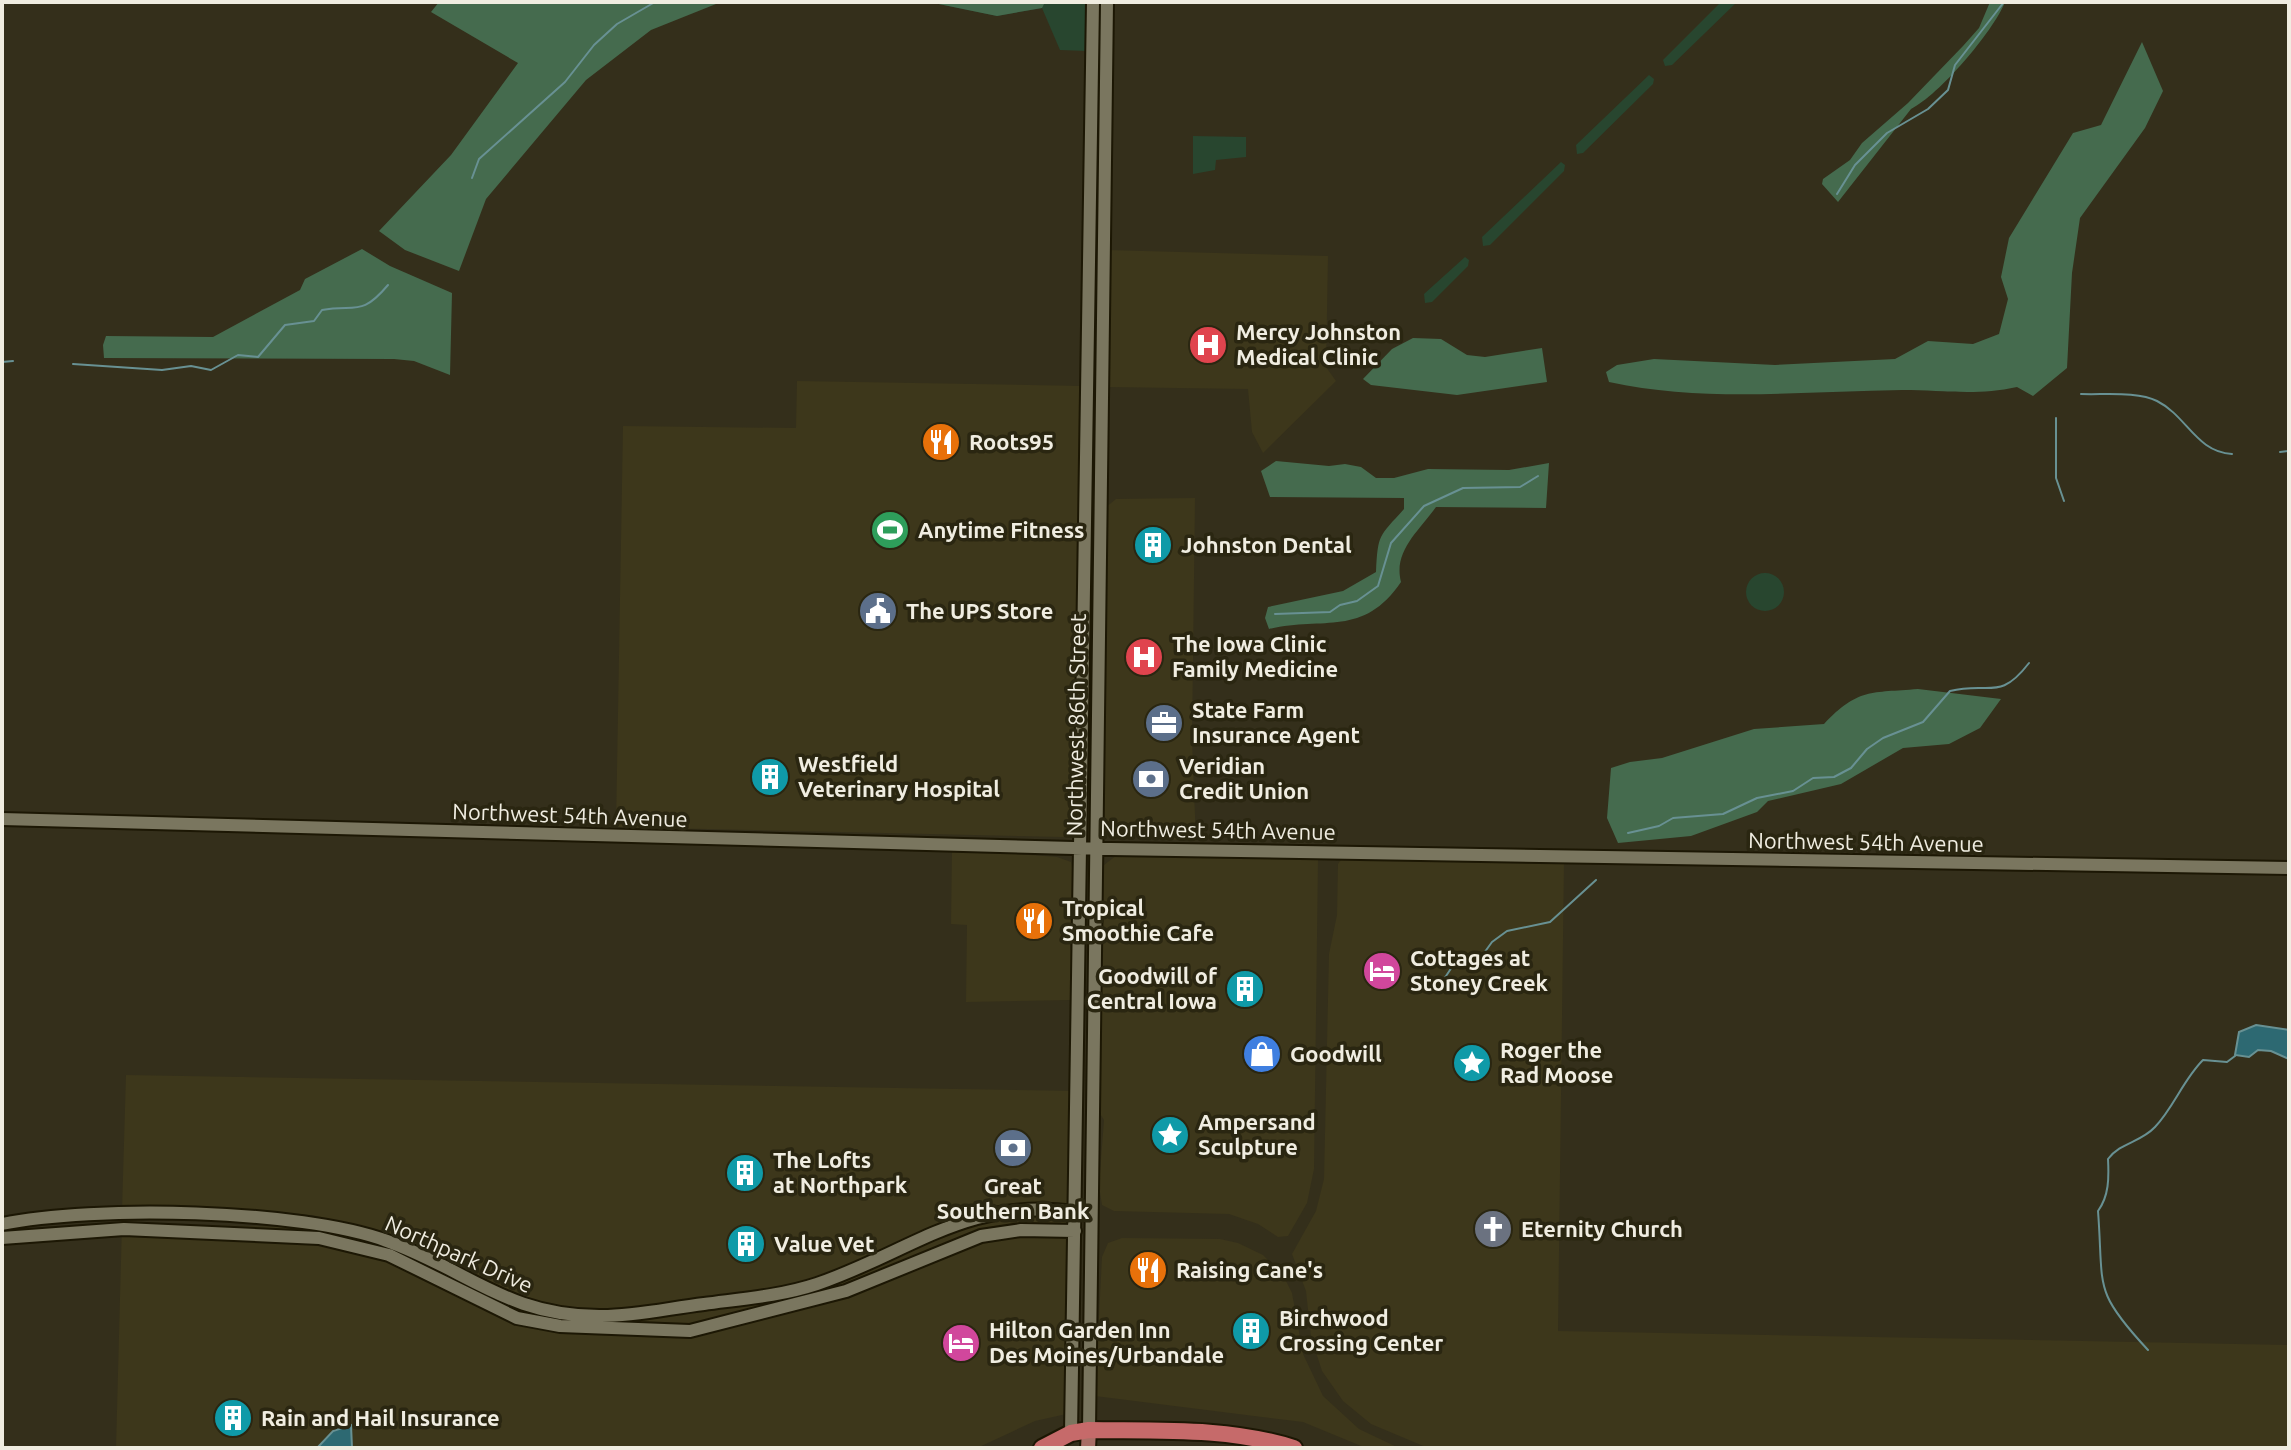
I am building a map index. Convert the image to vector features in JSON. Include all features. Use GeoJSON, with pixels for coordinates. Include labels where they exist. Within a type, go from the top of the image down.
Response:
{"type":"FeatureCollection","features":[{"type":"Feature","properties":{"kind":"highway"},"geometry":{"type":"LineString","coordinates":[[1042,1448],[1071,1440],[1089,1430],[1209,1432],[1244,1436],[1294,1448]]}},
{"type":"Feature","properties":{"kind":"main road","name":"Northwest 86th Street"},"geometry":{"type":"LineString","coordinates":[[1088,1448],[1089,1430]]}},
{"type":"Feature","properties":{"kind":"street","name":"Northwest 86th Street"},"geometry":{"type":"LineString","coordinates":[[1071,1440],[1093,2]]}},
{"type":"Feature","properties":{"kind":"street","name":"Northwest 86th Street"},"geometry":{"type":"LineString","coordinates":[[1089,1430],[1107,2]]}},
{"type":"Feature","properties":{"kind":"street","name":"Northwest 54th Avenue"},"geometry":{"type":"LineString","coordinates":[[2,819],[1096,848],[2289,868]]}},
{"type":"Feature","properties":{"kind":"street","name":"Northpark Drive"},"geometry":{"type":"LineString","coordinates":[[2,1224],[145,1214],[320,1225],[390,1242],[521,1306],[557,1314],[605,1316],[672,1311],[802,1288],[861,1266],[938,1229],[976,1216],[1027,1210],[1075,1212]]}},
{"type":"Feature","properties":{"kind":"street","name":"Northpark Drive"},"geometry":{"type":"LineString","coordinates":[[2,1238],[124,1229],[319,1238],[389,1255],[517,1318],[560,1326],[690,1331],[846,1291],[981,1236],[1021,1230],[1075,1231]]}},
{"type":"Feature","properties":{"kind":"shaded area"},"geometry":{"type":"Polygon","coordinates":[[[1107,250],[1328,256],[1326,367],[1336,381],[1263,453],[1252,432],[1248,389],[1106,387],[1107,250]]]}},
{"type":"Feature","properties":{"kind":"shaded area"},"geometry":{"type":"Polygon","coordinates":[[[797,381],[1083,386],[1076,820],[1064,837],[616,827],[623,426],[796,428],[797,381]]]}},
{"type":"Feature","properties":{"kind":"shaded area"},"geometry":{"type":"Polygon","coordinates":[[[1195,498],[1192,739],[1196,841],[1118,835],[1104,824],[1102,813],[1105,508],[1116,499],[1195,498]]]}},
{"type":"Feature","properties":{"kind":"shaded area"},"geometry":{"type":"Polygon","coordinates":[[[952,849],[1057,857],[1071,862],[1075,884],[1070,947],[1075,953],[1073,996],[1070,1000],[966,1002],[967,925],[951,924],[952,849]]]}},
{"type":"Feature","properties":{"kind":"shaded area"},"geometry":{"type":"Polygon","coordinates":[[[1117,855],[1318,860],[1314,1169],[1307,1203],[1288,1236],[1278,1237],[1258,1224],[1229,1214],[1114,1211],[1102,1205],[1099,1186],[1104,1120],[1099,1112],[1101,895],[1104,865],[1117,855]]]}},
{"type":"Feature","properties":{"kind":"shaded area"},"geometry":{"type":"Polygon","coordinates":[[[1343,857],[1564,861],[1558,1331],[2289,1345],[2289,1448],[1428,1448],[1371,1424],[1343,1401],[1322,1371],[1311,1337],[1306,1291],[1292,1254],[1316,1211],[1324,1179],[1329,954],[1337,915],[1338,864],[1343,857]]]}},
{"type":"Feature","properties":{"kind":"shaded area"},"geometry":{"type":"Polygon","coordinates":[[[126,1075],[1077,1091],[1071,1413],[1035,1421],[977,1448],[116,1448],[122,1223],[287,1227],[370,1241],[370,1228],[312,1215],[122,1210],[126,1075]]]}},
{"type":"Feature","properties":{"kind":"shaded area"},"geometry":{"type":"Polygon","coordinates":[[[1122,1238],[1220,1239],[1238,1243],[1263,1255],[1283,1275],[1292,1293],[1303,1354],[1323,1396],[1359,1429],[1399,1448],[1366,1448],[1303,1422],[1095,1396],[1102,1257],[1108,1243],[1122,1238]]]}},
{"type":"Feature","properties":{"kind":"green space"},"geometry":{"type":"Polygon","coordinates":[[[439,2],[721,2],[651,30],[586,80],[486,199],[459,271],[405,250],[379,231],[451,155],[518,63],[431,12],[439,2]]]}},
{"type":"Feature","properties":{"kind":"green space"},"geometry":{"type":"Polygon","coordinates":[[[929,2],[1087,2],[1087,51],[1060,50],[1042,8],[997,16],[929,2]]]}},
{"type":"Feature","properties":{"kind":"green space"},"geometry":{"type":"Polygon","coordinates":[[[929,2],[1045,2],[1042,8],[997,16],[929,2]]]}},
{"type":"Feature","properties":{"kind":"green space"},"geometry":{"type":"Polygon","coordinates":[[[1721,2],[1737,2],[1672,65],[1665,66],[1663,60],[1721,2]]]}},
{"type":"Feature","properties":{"kind":"green space"},"geometry":{"type":"Polygon","coordinates":[[[1990,2],[2005,2],[1977,45],[1936,91],[1911,109],[1838,202],[1822,184],[1823,179],[1850,160],[1862,143],[1908,103],[1963,46],[1979,28],[1990,2]]]}},
{"type":"Feature","properties":{"kind":"green space"},"geometry":{"type":"Polygon","coordinates":[[[2142,42],[2163,91],[2145,128],[2080,218],[2072,273],[2067,368],[2033,396],[2017,387],[1973,392],[1902,390],[1718,394],[1609,382],[1606,372],[1617,365],[1654,359],[1775,365],[1895,359],[1928,341],[1973,344],[1999,334],[2008,299],[2001,277],[2009,238],[2073,133],[2101,125],[2142,42]]]}},
{"type":"Feature","properties":{"kind":"green space"},"geometry":{"type":"Polygon","coordinates":[[[1649,75],[1654,79],[1653,84],[1583,153],[1577,154],[1576,145],[1649,75]]]}},
{"type":"Feature","properties":{"kind":"green space"},"geometry":{"type":"Polygon","coordinates":[[[1193,136],[1246,137],[1246,157],[1216,160],[1215,170],[1193,174],[1193,136]]]}},
{"type":"Feature","properties":{"kind":"green space"},"geometry":{"type":"Polygon","coordinates":[[[1561,162],[1565,165],[1564,171],[1490,245],[1483,246],[1482,237],[1561,162]]]}},
{"type":"Feature","properties":{"kind":"green space"},"geometry":{"type":"Polygon","coordinates":[[[362,249],[390,266],[452,293],[450,375],[414,361],[394,359],[104,358],[106,336],[213,337],[300,290],[305,279],[362,249]]]}},
{"type":"Feature","properties":{"kind":"green space"},"geometry":{"type":"Polygon","coordinates":[[[1465,257],[1469,260],[1468,266],[1432,302],[1425,303],[1424,294],[1465,257]]]}},
{"type":"Feature","properties":{"kind":"green space"},"geometry":{"type":"Polygon","coordinates":[[[1413,338],[1441,339],[1467,355],[1485,357],[1542,348],[1547,382],[1457,395],[1371,385],[1363,379],[1392,349],[1413,338]]]}},
{"type":"Feature","properties":{"kind":"green space"},"geometry":{"type":"Polygon","coordinates":[[[1276,461],[1329,466],[1345,464],[1361,467],[1376,478],[1394,478],[1428,469],[1509,470],[1549,463],[1546,508],[1436,507],[1404,551],[1401,582],[1387,600],[1372,611],[1341,622],[1269,629],[1265,618],[1268,607],[1343,591],[1376,572],[1381,536],[1404,509],[1404,498],[1270,497],[1261,471],[1276,461]]]}},
{"type":"Feature","properties":{"kind":"green space"},"geometry":{"type":"Polygon","coordinates":[[[1765,573],[1778,579],[1784,592],[1778,605],[1765,611],[1752,605],[1746,592],[1752,579],[1765,573]]]}},
{"type":"Feature","properties":{"kind":"green space"},"geometry":{"type":"Polygon","coordinates":[[[1918,689],[2001,699],[1980,728],[1949,744],[1903,748],[1841,784],[1768,801],[1757,812],[1691,836],[1618,843],[1607,818],[1611,768],[1662,758],[1754,729],[1824,724],[1846,704],[1866,694],[1918,689]]]}},
{"type":"Feature","properties":{"kind":"water"},"geometry":{"type":"Polygon","coordinates":[[[2256,1025],[2289,1030],[2289,1059],[2271,1051],[2258,1050],[2249,1057],[2235,1055],[2239,1032],[2256,1025]]]}},
{"type":"Feature","properties":{"kind":"water"},"geometry":{"type":"Polygon","coordinates":[[[351,1425],[352,1448],[317,1448],[333,1431],[351,1425]]]}},
{"type":"Feature","properties":{"kind":"waterway"},"geometry":{"type":"LineString","coordinates":[[472,178],[479,159],[565,82],[594,45],[617,24],[655,2]]}},
{"type":"Feature","properties":{"kind":"waterway"},"geometry":{"type":"LineString","coordinates":[[1837,194],[1855,165],[1887,133],[1928,109],[1948,90],[1955,65],[2004,2]]}},
{"type":"Feature","properties":{"kind":"waterway"},"geometry":{"type":"LineString","coordinates":[[73,364],[162,370],[191,366],[211,370],[238,355],[258,357],[285,325],[314,321],[322,310],[364,305],[388,285]]}},
{"type":"Feature","properties":{"kind":"waterway"},"geometry":{"type":"LineString","coordinates":[[2,362],[13,361]]}},
{"type":"Feature","properties":{"kind":"waterway"},"geometry":{"type":"LineString","coordinates":[[2081,394],[2130,395],[2157,401],[2209,447],[2232,454]]}},
{"type":"Feature","properties":{"kind":"waterway"},"geometry":{"type":"LineString","coordinates":[[2056,418],[2056,478],[2064,501]]}},
{"type":"Feature","properties":{"kind":"waterway"},"geometry":{"type":"LineString","coordinates":[[2280,452],[2289,451]]}},
{"type":"Feature","properties":{"kind":"waterway"},"geometry":{"type":"LineString","coordinates":[[1275,614],[1330,612],[1340,605],[1357,601],[1378,586],[1391,543],[1424,506],[1463,488],[1520,487],[1538,476]]}},
{"type":"Feature","properties":{"kind":"waterway"},"geometry":{"type":"LineString","coordinates":[[1628,833],[1659,826],[1673,818],[1723,814],[1757,798],[1793,791],[1813,778],[1834,777],[1851,768],[1867,749],[1883,738],[1923,722],[1950,691],[2001,686],[2019,675],[2029,663]]}},
{"type":"Feature","properties":{"kind":"waterway"},"geometry":{"type":"LineString","coordinates":[[1438,988],[1452,967],[1479,960],[1492,942],[1507,931],[1550,922],[1596,880]]}},
{"type":"Feature","properties":{"kind":"waterway"},"geometry":{"type":"LineString","coordinates":[[2148,1350],[2117,1314],[2104,1287],[2098,1211],[2106,1193],[2108,1159],[2155,1127],[2203,1060],[2227,1062],[2235,1056]]}},
{"type":"Feature","properties":{"kind":"place","name":"Mercy Johnston Medical Clinic"},"geometry":{"type":"Point","coordinates":[1208,345]}},
{"type":"Feature","properties":{"kind":"place","name":"Roots95"},"geometry":{"type":"Point","coordinates":[941,442]}},
{"type":"Feature","properties":{"kind":"place","name":"Anytime Fitness"},"geometry":{"type":"Point","coordinates":[890,530]}},
{"type":"Feature","properties":{"kind":"place","name":"Johnston Dental"},"geometry":{"type":"Point","coordinates":[1153,545]}},
{"type":"Feature","properties":{"kind":"place","name":"The UPS Store"},"geometry":{"type":"Point","coordinates":[878,611]}},
{"type":"Feature","properties":{"kind":"place","name":"The Iowa Clinic Family Medicine"},"geometry":{"type":"Point","coordinates":[1144,657]}},
{"type":"Feature","properties":{"kind":"place","name":"State Farm Insurance Agent"},"geometry":{"type":"Point","coordinates":[1164,723]}},
{"type":"Feature","properties":{"kind":"place","name":"Westfield Veterinary Hospital"},"geometry":{"type":"Point","coordinates":[770,777]}},
{"type":"Feature","properties":{"kind":"place","name":"Veridian Credit Union"},"geometry":{"type":"Point","coordinates":[1151,779]}},
{"type":"Feature","properties":{"kind":"place","name":"Tropical Smoothie Cafe"},"geometry":{"type":"Point","coordinates":[1034,921]}},
{"type":"Feature","properties":{"kind":"place","name":"Cottages at Stoney Creek"},"geometry":{"type":"Point","coordinates":[1382,971]}},
{"type":"Feature","properties":{"kind":"place","name":"Goodwill of Central Iowa"},"geometry":{"type":"Point","coordinates":[1245,989]}},
{"type":"Feature","properties":{"kind":"place","name":"Goodwill"},"geometry":{"type":"Point","coordinates":[1262,1054]}},
{"type":"Feature","properties":{"kind":"place","name":"Roger the Rad Moose"},"geometry":{"type":"Point","coordinates":[1472,1063]}},
{"type":"Feature","properties":{"kind":"place","name":"Ampersand Sculpture"},"geometry":{"type":"Point","coordinates":[1170,1135]}},
{"type":"Feature","properties":{"kind":"place","name":"Great Southern Bank"},"geometry":{"type":"Point","coordinates":[1013,1148]}},
{"type":"Feature","properties":{"kind":"place","name":"The Lofts at Northpark"},"geometry":{"type":"Point","coordinates":[745,1173]}},
{"type":"Feature","properties":{"kind":"place","name":"Eternity Church"},"geometry":{"type":"Point","coordinates":[1493,1229]}},
{"type":"Feature","properties":{"kind":"place","name":"Value Vet"},"geometry":{"type":"Point","coordinates":[746,1244]}},
{"type":"Feature","properties":{"kind":"place","name":"Raising Cane's"},"geometry":{"type":"Point","coordinates":[1148,1270]}},
{"type":"Feature","properties":{"kind":"place","name":"Birchwood Crossing Center"},"geometry":{"type":"Point","coordinates":[1251,1331]}},
{"type":"Feature","properties":{"kind":"place","name":"Hilton Garden Inn Des Moines/Urbandale"},"geometry":{"type":"Point","coordinates":[961,1343]}},
{"type":"Feature","properties":{"kind":"place","name":"Rain and Hail Insurance"},"geometry":{"type":"Point","coordinates":[233,1418]}}]}
